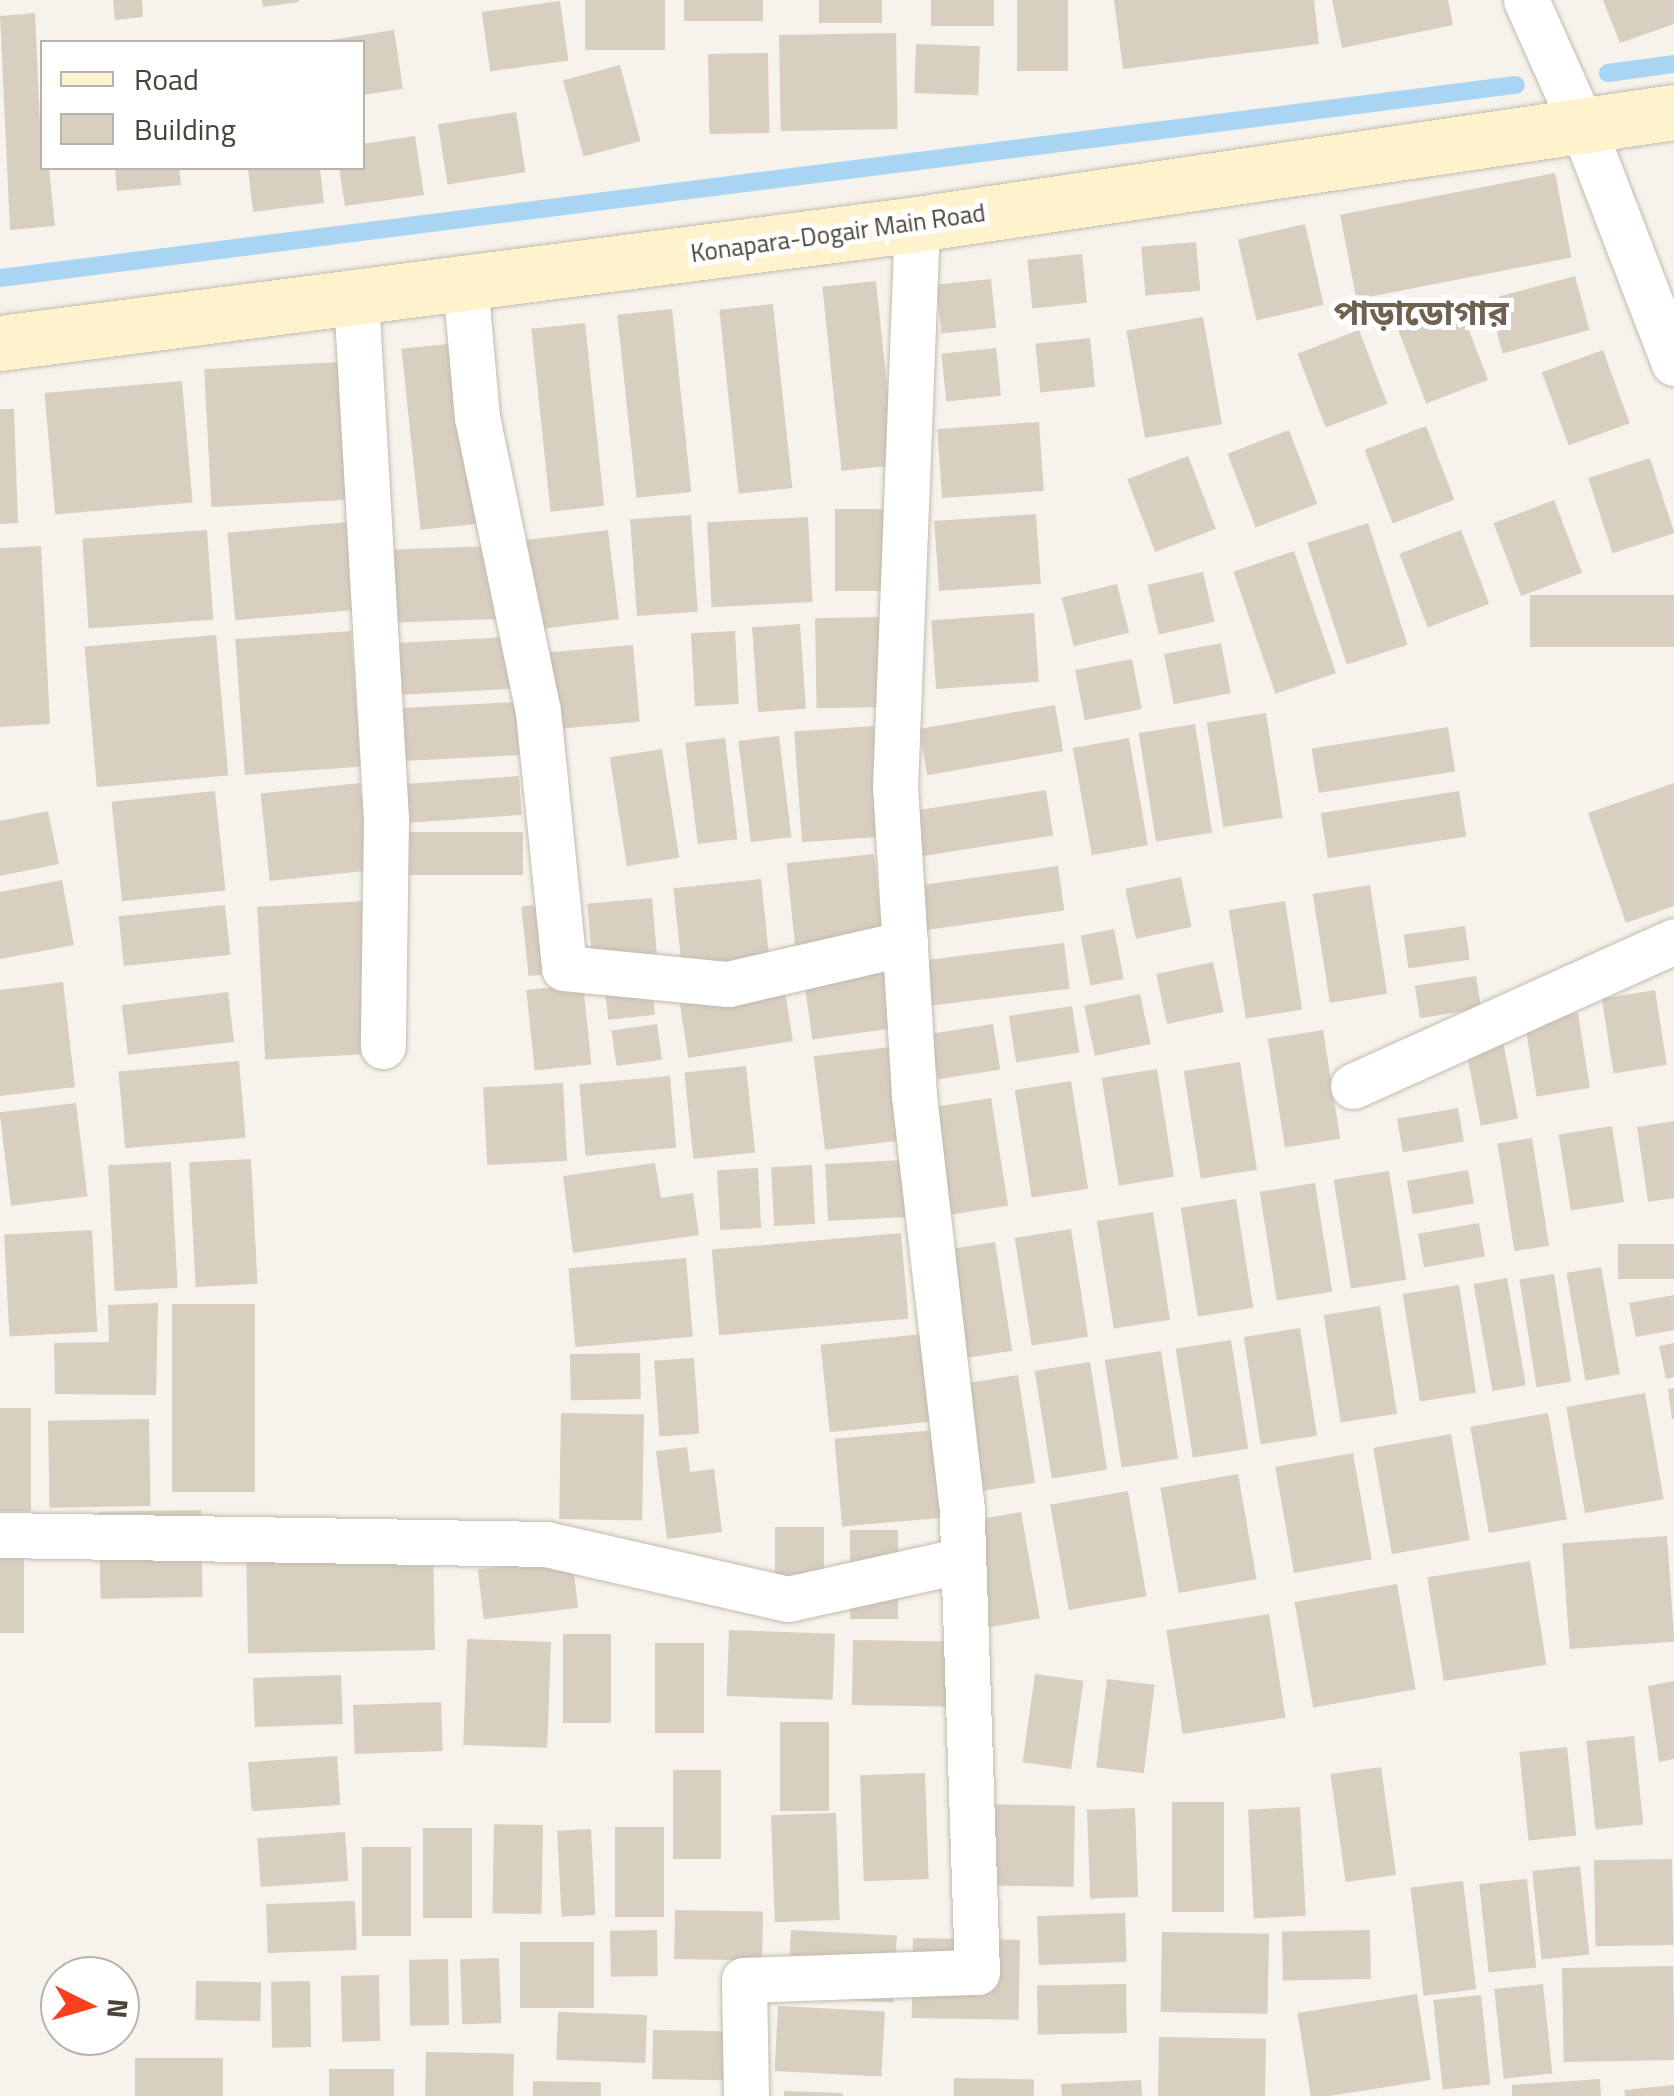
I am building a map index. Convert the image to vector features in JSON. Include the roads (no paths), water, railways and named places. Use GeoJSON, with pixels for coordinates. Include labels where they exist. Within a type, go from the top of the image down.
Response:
{"type":"FeatureCollection","features":[{"type":"Feature","properties":{"kind":"main road","name":"Konapara-Dogair Main Road"},"geometry":{"type":"LineString","coordinates":[[0,342],[917,224],[1674,112]]}},
{"type":"Feature","properties":{"kind":"street"},"geometry":{"type":"LineString","coordinates":[[1526,0],[1582,125],[1674,364]]}},
{"type":"Feature","properties":{"kind":"street"},"geometry":{"type":"LineString","coordinates":[[746,2096],[744,1980],[977,1972],[962,1560],[905,943],[895,788],[917,224]]}},
{"type":"Feature","properties":{"kind":"street"},"geometry":{"type":"LineString","coordinates":[[466,282],[478,418],[538,712],[564,968],[728,984],[905,943]]}},
{"type":"Feature","properties":{"kind":"street"},"geometry":{"type":"LineString","coordinates":[[356,298],[386,819],[383,1046]]}},
{"type":"Feature","properties":{"kind":"street"},"geometry":{"type":"LineString","coordinates":[[1353,1086],[1674,941]]}},
{"type":"Feature","properties":{"kind":"street"},"geometry":{"type":"LineString","coordinates":[[0,1535],[546,1544],[788,1598],[962,1560]]}},
{"type":"Feature","properties":{"kind":"waterway"},"geometry":{"type":"LineString","coordinates":[[1608,73],[1674,64]]}},
{"type":"Feature","properties":{"kind":"waterway"},"geometry":{"type":"LineString","coordinates":[[0,278],[1516,85]]}},
{"type":"Feature","properties":{"kind":"district","name":"পাড়াডোগার"},"geometry":{"type":"Point","coordinates":[1421,312]}}]}
